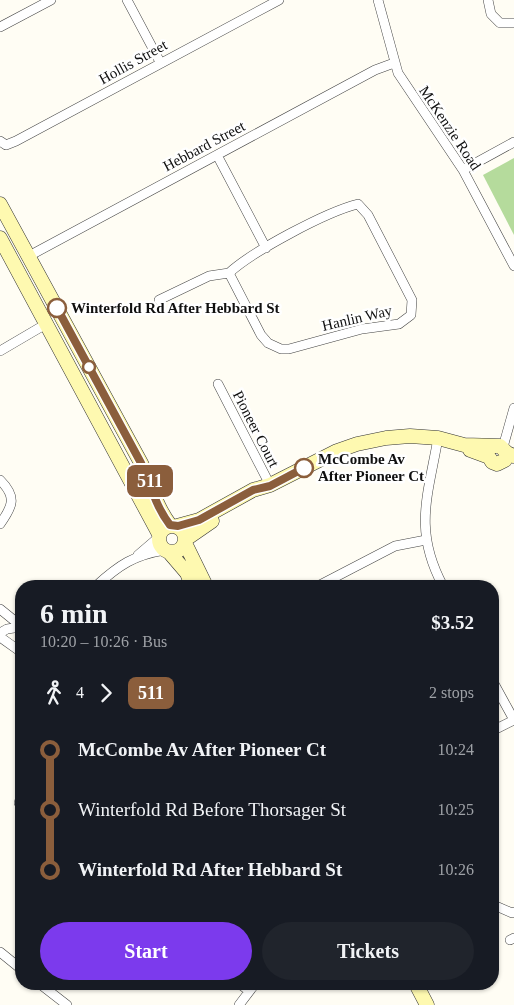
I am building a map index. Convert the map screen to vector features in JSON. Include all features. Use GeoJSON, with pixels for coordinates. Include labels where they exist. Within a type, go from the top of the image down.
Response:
{"type":"FeatureCollection","features":[{"type":"Feature","properties":{"kind":"main road"},"geometry":{"type":"LineString","coordinates":[[0,204],[141,463],[149,480],[154,500],[174,526],[183,532],[185,541],[203,580]]}},
{"type":"Feature","properties":{"kind":"main road"},"geometry":{"type":"LineString","coordinates":[[0,238],[163,543],[183,568],[189,580]]}},
{"type":"Feature","properties":{"kind":"main road"},"geometry":{"type":"LineString","coordinates":[[163,543],[180,550],[185,541],[203,526],[256,497],[270,486],[347,446],[397,436],[438,438],[464,445],[472,451],[503,452]]}},
{"type":"Feature","properties":{"kind":"main road"},"geometry":{"type":"LineString","coordinates":[[163,543],[163,528],[199,520],[253,490],[270,486]]}},
{"type":"Feature","properties":{"kind":"main road"},"geometry":{"type":"LineString","coordinates":[[409,990],[418,1005]]}},
{"type":"Feature","properties":{"kind":"main road"},"geometry":{"type":"LineString","coordinates":[[419,990],[427,1005]]}},
{"type":"Feature","properties":{"kind":"street"},"geometry":{"type":"LineString","coordinates":[[0,27],[51,0]]}},
{"type":"Feature","properties":{"kind":"street"},"geometry":{"type":"LineString","coordinates":[[127,0],[160,62]]}},
{"type":"Feature","properties":{"kind":"street","name":"Hollis Street"},"geometry":{"type":"LineString","coordinates":[[0,141],[6,145],[16,142],[160,62],[279,0]]}},
{"type":"Feature","properties":{"kind":"street","name":"McKenzie Road"},"geometry":{"type":"LineString","coordinates":[[378,0],[394,63],[405,85],[463,170],[514,266]]}},
{"type":"Feature","properties":{"kind":"street"},"geometry":{"type":"LineString","coordinates":[[488,0],[491,14],[500,23],[514,23]]}},
{"type":"Feature","properties":{"kind":"street","name":"Hebbard Street"},"geometry":{"type":"LineString","coordinates":[[29,256],[375,70],[394,63]]}},
{"type":"Feature","properties":{"kind":"street"},"geometry":{"type":"LineString","coordinates":[[463,170],[514,142]]}},
{"type":"Feature","properties":{"kind":"street"},"geometry":{"type":"LineString","coordinates":[[217,155],[266,248]]}},
{"type":"Feature","properties":{"kind":"street","name":"Hanlin Way"},"geometry":{"type":"LineString","coordinates":[[358,204],[368,215],[412,300],[411,316],[399,324],[362,329],[289,349],[281,349],[268,343],[261,335],[229,273],[239,264],[266,248],[342,208],[358,204]]}},
{"type":"Feature","properties":{"kind":"street"},"geometry":{"type":"LineString","coordinates":[[159,300],[209,276],[229,273]]}},
{"type":"Feature","properties":{"kind":"street"},"geometry":{"type":"LineString","coordinates":[[0,351],[46,324]]}},
{"type":"Feature","properties":{"kind":"street","name":"Pioneer Court"},"geometry":{"type":"LineString","coordinates":[[218,384],[270,486]]}},
{"type":"Feature","properties":{"kind":"street"},"geometry":{"type":"LineString","coordinates":[[503,452],[514,408]]}},
{"type":"Feature","properties":{"kind":"street"},"geometry":{"type":"LineString","coordinates":[[438,438],[424,516],[426,540],[435,571],[440,580]]}},
{"type":"Feature","properties":{"kind":"street"},"geometry":{"type":"LineString","coordinates":[[0,480],[7,487],[12,501],[10,511],[0,524]]}},
{"type":"Feature","properties":{"kind":"street"},"geometry":{"type":"LineString","coordinates":[[330,580],[395,546],[426,540]]}},
{"type":"Feature","properties":{"kind":"street"},"geometry":{"type":"LineString","coordinates":[[103,580],[117,567],[163,543]]}},
{"type":"Feature","properties":{"kind":"street"},"geometry":{"type":"LineString","coordinates":[[138,556],[163,543]]}},
{"type":"Feature","properties":{"kind":"street"},"geometry":{"type":"LineString","coordinates":[[0,609],[15,621]]}},
{"type":"Feature","properties":{"kind":"street"},"geometry":{"type":"LineString","coordinates":[[0,633],[15,627]]}},
{"type":"Feature","properties":{"kind":"street"},"geometry":{"type":"LineString","coordinates":[[0,637],[15,648]]}},
{"type":"Feature","properties":{"kind":"street"},"geometry":{"type":"LineString","coordinates":[[499,693],[514,720],[499,728]]}},
{"type":"Feature","properties":{"kind":"street"},"geometry":{"type":"LineString","coordinates":[[499,907],[512,913],[514,912]]}},
{"type":"Feature","properties":{"kind":"street"},"geometry":{"type":"LineString","coordinates":[[0,952],[15,964]]}},
{"type":"Feature","properties":{"kind":"street"},"geometry":{"type":"LineString","coordinates":[[48,990],[67,1005]]}},
{"type":"Feature","properties":{"kind":"street"},"geometry":{"type":"LineString","coordinates":[[239,1005],[250,990]]}},
{"type":"Feature","properties":{"kind":"green space"},"geometry":{"type":"Polygon","coordinates":[[[514,158],[514,235],[483,175],[514,158]]]}},
{"type":"Feature","properties":{"kind":"bus line","name":"511"},"geometry":{"type":"LineString","coordinates":[[57,308],[141,463],[149,480],[154,500],[170,525],[178,526],[199,520],[253,490],[270,486],[304,468]]}},
{"type":"Feature","properties":{"kind":"place","name":"Winterfold Rd After Hebbard St"},"geometry":{"type":"Point","coordinates":[57,308]}},
{"type":"Feature","properties":{"kind":"place","name":"McCombe Av After Pioneer Ct"},"geometry":{"type":"Point","coordinates":[304,468]}}]}
